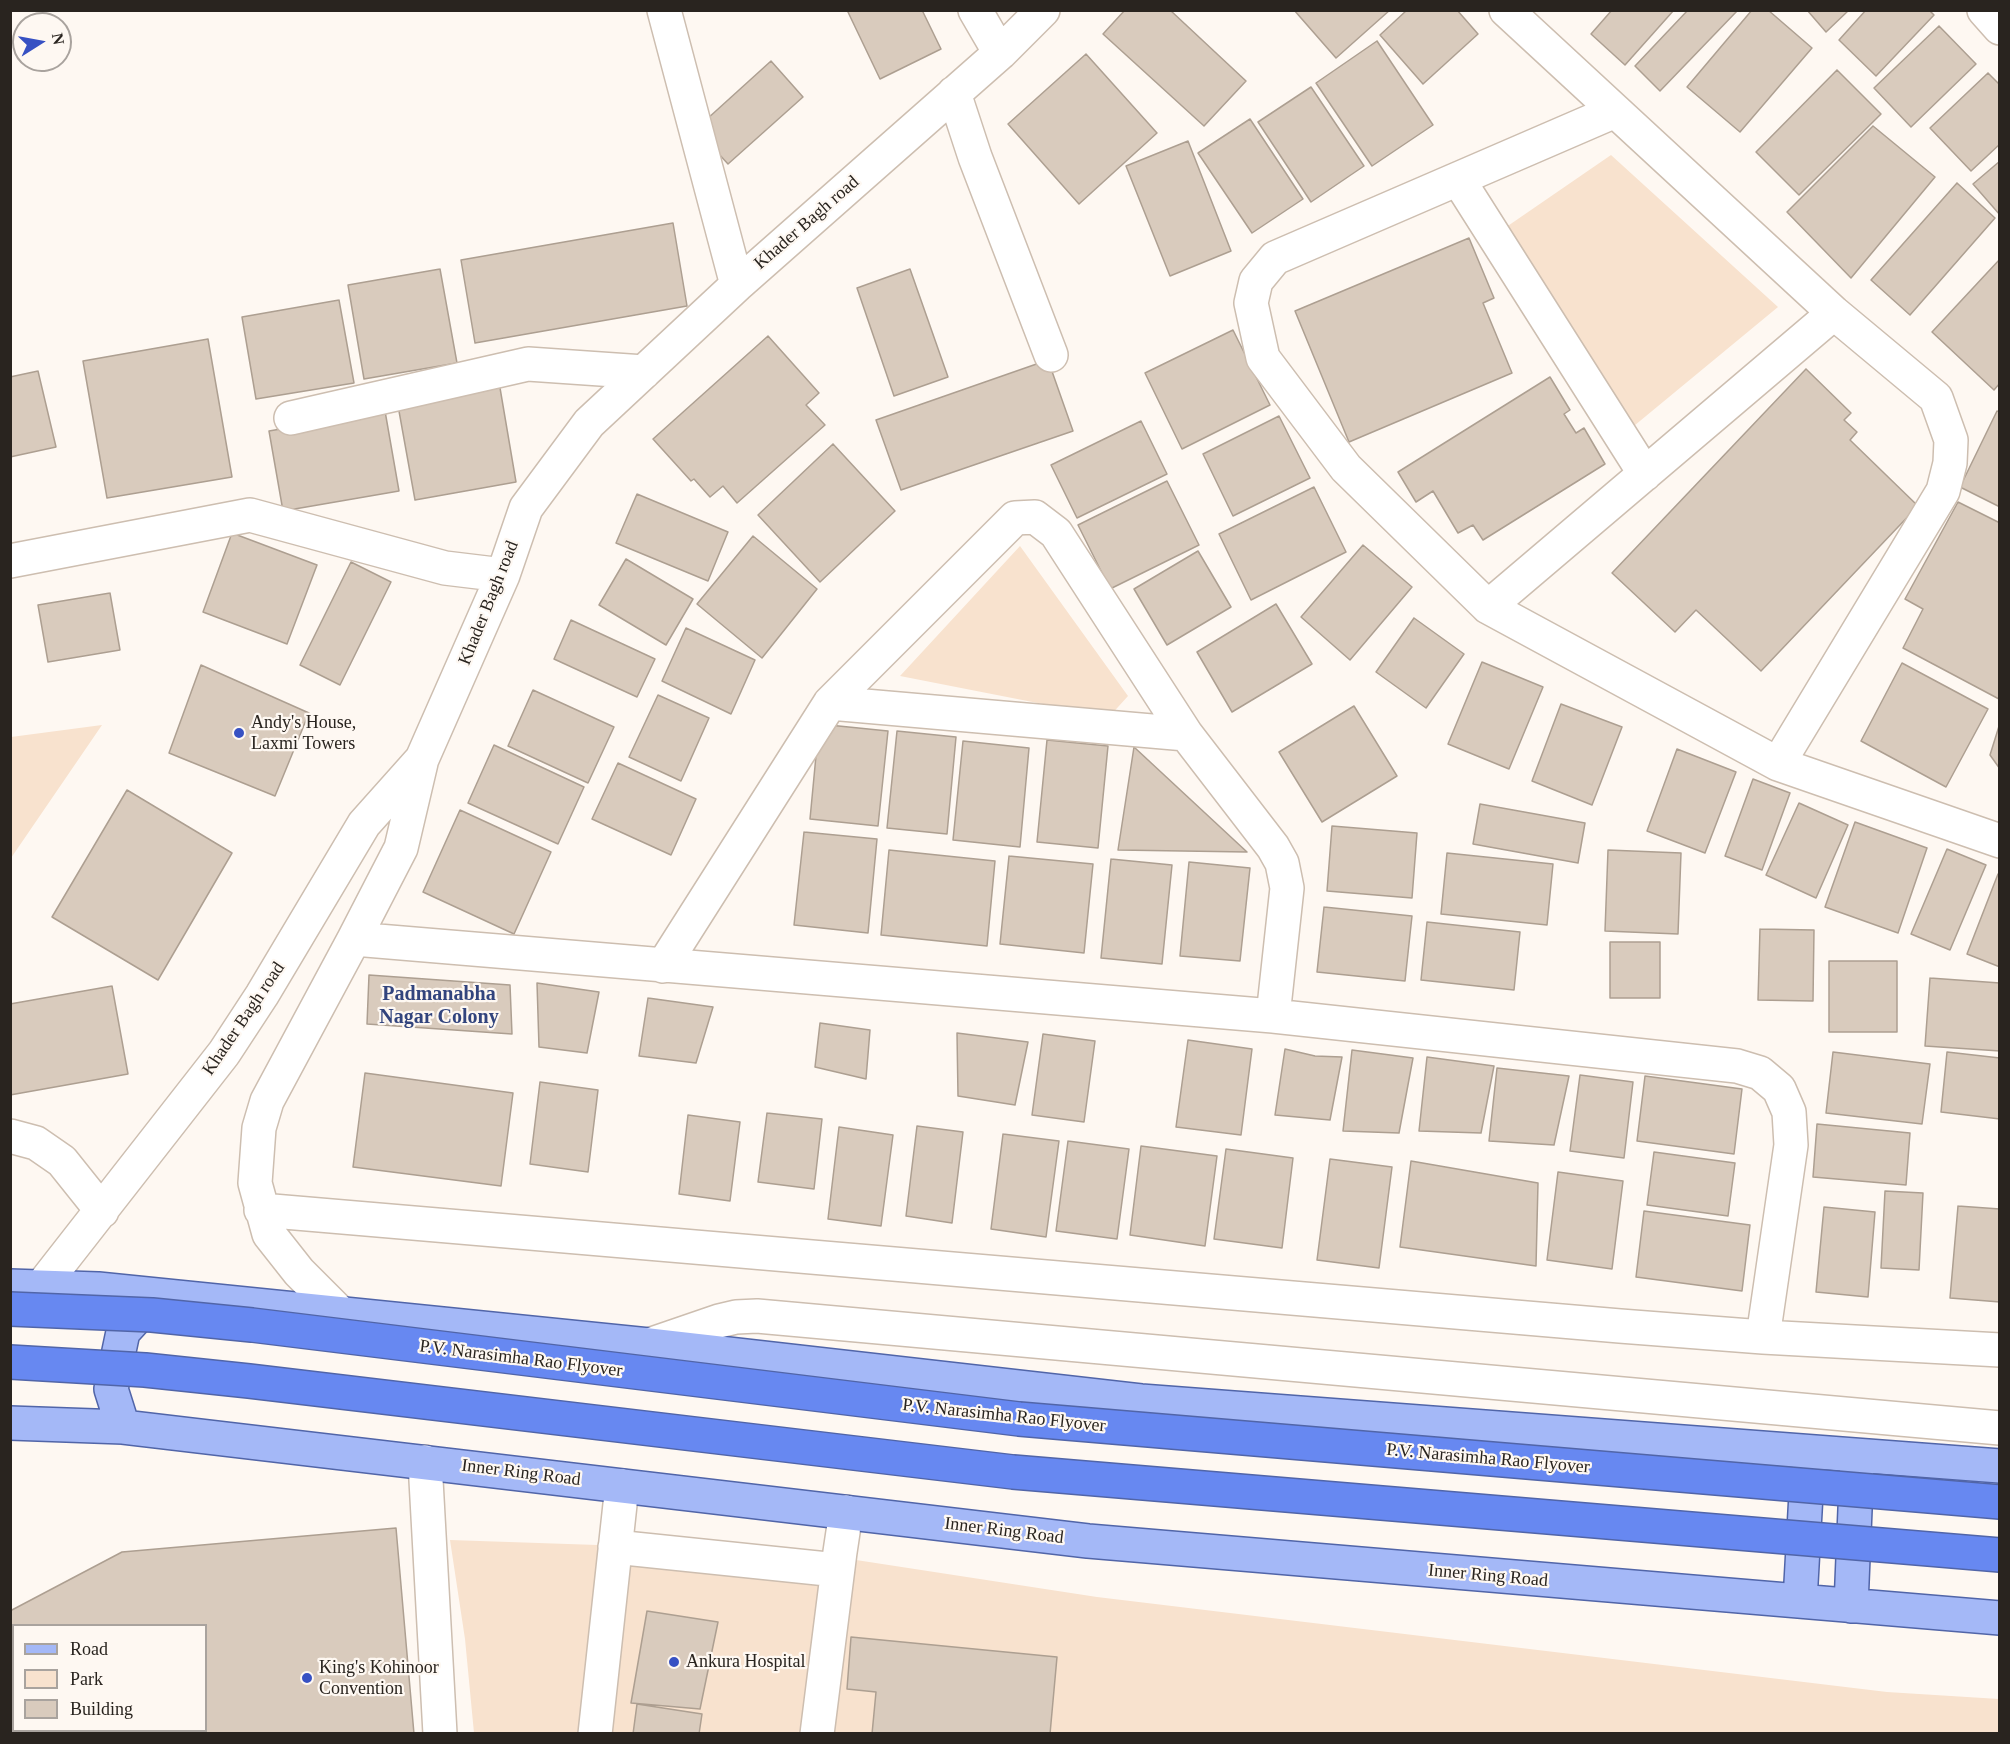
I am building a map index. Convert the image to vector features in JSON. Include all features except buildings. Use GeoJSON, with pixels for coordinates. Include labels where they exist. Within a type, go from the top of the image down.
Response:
{"type":"FeatureCollection","features":[{"type":"Feature","properties":{"kind":"highway","name":"P.V. Narasimha Rao Flyover"},"geometry":{"type":"LineString","coordinates":[[10,1309],[152,1315],[252,1325],[1019,1419],[2000,1502]]}},
{"type":"Feature","properties":{"kind":"highway"},"geometry":{"type":"LineString","coordinates":[[10,1362],[145,1370],[225,1378],[1013,1472],[2000,1555]]}},
{"type":"Feature","properties":{"kind":"main road"},"geometry":{"type":"LineString","coordinates":[[26,1286],[157,1295],[649,1345],[1140,1401],[2000,1466]]}},
{"type":"Feature","properties":{"kind":"main road"},"geometry":{"type":"LineString","coordinates":[[123,1427],[111,1389],[123,1332],[157,1295]]}},
{"type":"Feature","properties":{"kind":"main road","name":"Inner Ring Road"},"geometry":{"type":"LineString","coordinates":[[10,1423],[123,1427],[1088,1541],[2000,1618]]}},
{"type":"Feature","properties":{"kind":"main road"},"geometry":{"type":"LineString","coordinates":[[1800,1601],[1808,1450]]}},
{"type":"Feature","properties":{"kind":"main road"},"geometry":{"type":"LineString","coordinates":[[1851,1606],[1857,1454]]}},
{"type":"Feature","properties":{"kind":"street"},"geometry":{"type":"LineString","coordinates":[[664,10],[737,285]]}},
{"type":"Feature","properties":{"kind":"street"},"geometry":{"type":"LineString","coordinates":[[975,10],[1000,53]]}},
{"type":"Feature","properties":{"kind":"street","name":"Khader Bagh road"},"geometry":{"type":"LineString","coordinates":[[26,1286],[102,1210],[224,1053],[262,995],[364,824],[422,759],[502,575],[526,508],[589,423],[737,285],[1000,53],[1043,10]]}},
{"type":"Feature","properties":{"kind":"street"},"geometry":{"type":"LineString","coordinates":[[1506,10],[1834,313],[1936,398],[1951,440],[1950,463],[1943,491],[1778,764]]}},
{"type":"Feature","properties":{"kind":"street"},"geometry":{"type":"LineString","coordinates":[[1984,10],[2000,28]]}},
{"type":"Feature","properties":{"kind":"street"},"geometry":{"type":"LineString","coordinates":[[954,93],[975,157],[1052,355]]}},
{"type":"Feature","properties":{"kind":"street"},"geometry":{"type":"LineString","coordinates":[[1616,111],[1275,258],[1256,281],[1251,303],[1263,358],[1346,468],[1488,607],[1778,764],[2000,841]]}},
{"type":"Feature","properties":{"kind":"street"},"geometry":{"type":"LineString","coordinates":[[1458,179],[1646,474]]}},
{"type":"Feature","properties":{"kind":"street"},"geometry":{"type":"LineString","coordinates":[[1488,607],[1834,313]]}},
{"type":"Feature","properties":{"kind":"street"},"geometry":{"type":"LineString","coordinates":[[291,418],[528,364],[644,372]]}},
{"type":"Feature","properties":{"kind":"street"},"geometry":{"type":"LineString","coordinates":[[10,561],[250,514],[445,568],[502,575]]}},
{"type":"Feature","properties":{"kind":"street"},"geometry":{"type":"LineString","coordinates":[[663,966],[830,703],[1015,518],[1035,517],[1056,533],[1186,734],[1273,847],[1282,863],[1287,888],[1274,1016]]}},
{"type":"Feature","properties":{"kind":"street"},"geometry":{"type":"LineString","coordinates":[[830,703],[1186,734]]}},
{"type":"Feature","properties":{"kind":"street"},"geometry":{"type":"LineString","coordinates":[[342,1315],[299,1272],[269,1234],[255,1183],[259,1128],[267,1101],[401,848],[422,759]]}},
{"type":"Feature","properties":{"kind":"street"},"geometry":{"type":"LineString","coordinates":[[354,939],[1274,1016],[1737,1066],[1760,1073],[1779,1089],[1789,1112],[1791,1145],[1763,1337]]}},
{"type":"Feature","properties":{"kind":"street"},"geometry":{"type":"LineString","coordinates":[[10,1136],[36,1143],[62,1161],[102,1210]]}},
{"type":"Feature","properties":{"kind":"street"},"geometry":{"type":"LineString","coordinates":[[261,1210],[1763,1337],[2000,1350]]}},
{"type":"Feature","properties":{"kind":"street"},"geometry":{"type":"LineString","coordinates":[[649,1345],[718,1321],[757,1316],[2000,1428]]}},
{"type":"Feature","properties":{"kind":"street"},"geometry":{"type":"LineString","coordinates":[[425,1462],[440,1734]]}},
{"type":"Feature","properties":{"kind":"street"},"geometry":{"type":"LineString","coordinates":[[595,1734],[622,1486]]}},
{"type":"Feature","properties":{"kind":"street"},"geometry":{"type":"LineString","coordinates":[[817,1734],[846,1512]]}},
{"type":"Feature","properties":{"kind":"street"},"geometry":{"type":"LineString","coordinates":[[615,1546],[837,1570]]}},
{"type":"Feature","properties":{"kind":"green space"},"geometry":{"type":"Polygon","coordinates":[[[1611,155],[1778,307],[1623,435],[1499,232],[1611,155]]]}},
{"type":"Feature","properties":{"kind":"green space"},"geometry":{"type":"Polygon","coordinates":[[[1020,546],[1128,696],[1109,717],[900,676],[1020,546]]]}},
{"type":"Feature","properties":{"kind":"green space"},"geometry":{"type":"Polygon","coordinates":[[[102,725],[11,858],[11,737],[102,725]]]}},
{"type":"Feature","properties":{"kind":"green space"},"geometry":{"type":"Polygon","coordinates":[[[450,1540],[804,1552],[1097,1597],[1887,1692],[1999,1699],[1999,1733],[474,1733],[465,1639],[450,1540]]]}},
{"type":"Feature","properties":{"kind":"place","name":"Andy's House, Laxmi Towers"},"geometry":{"type":"Point","coordinates":[239,733]}},
{"type":"Feature","properties":{"kind":"place","name":"Ankura Hospital"},"geometry":{"type":"Point","coordinates":[674,1662]}},
{"type":"Feature","properties":{"kind":"place","name":"King's Kohinoor Convention"},"geometry":{"type":"Point","coordinates":[307,1678]}},
{"type":"Feature","properties":{"kind":"district","name":"Padmanabha Nagar Colony"},"geometry":{"type":"Point","coordinates":[439,1006]}}]}
